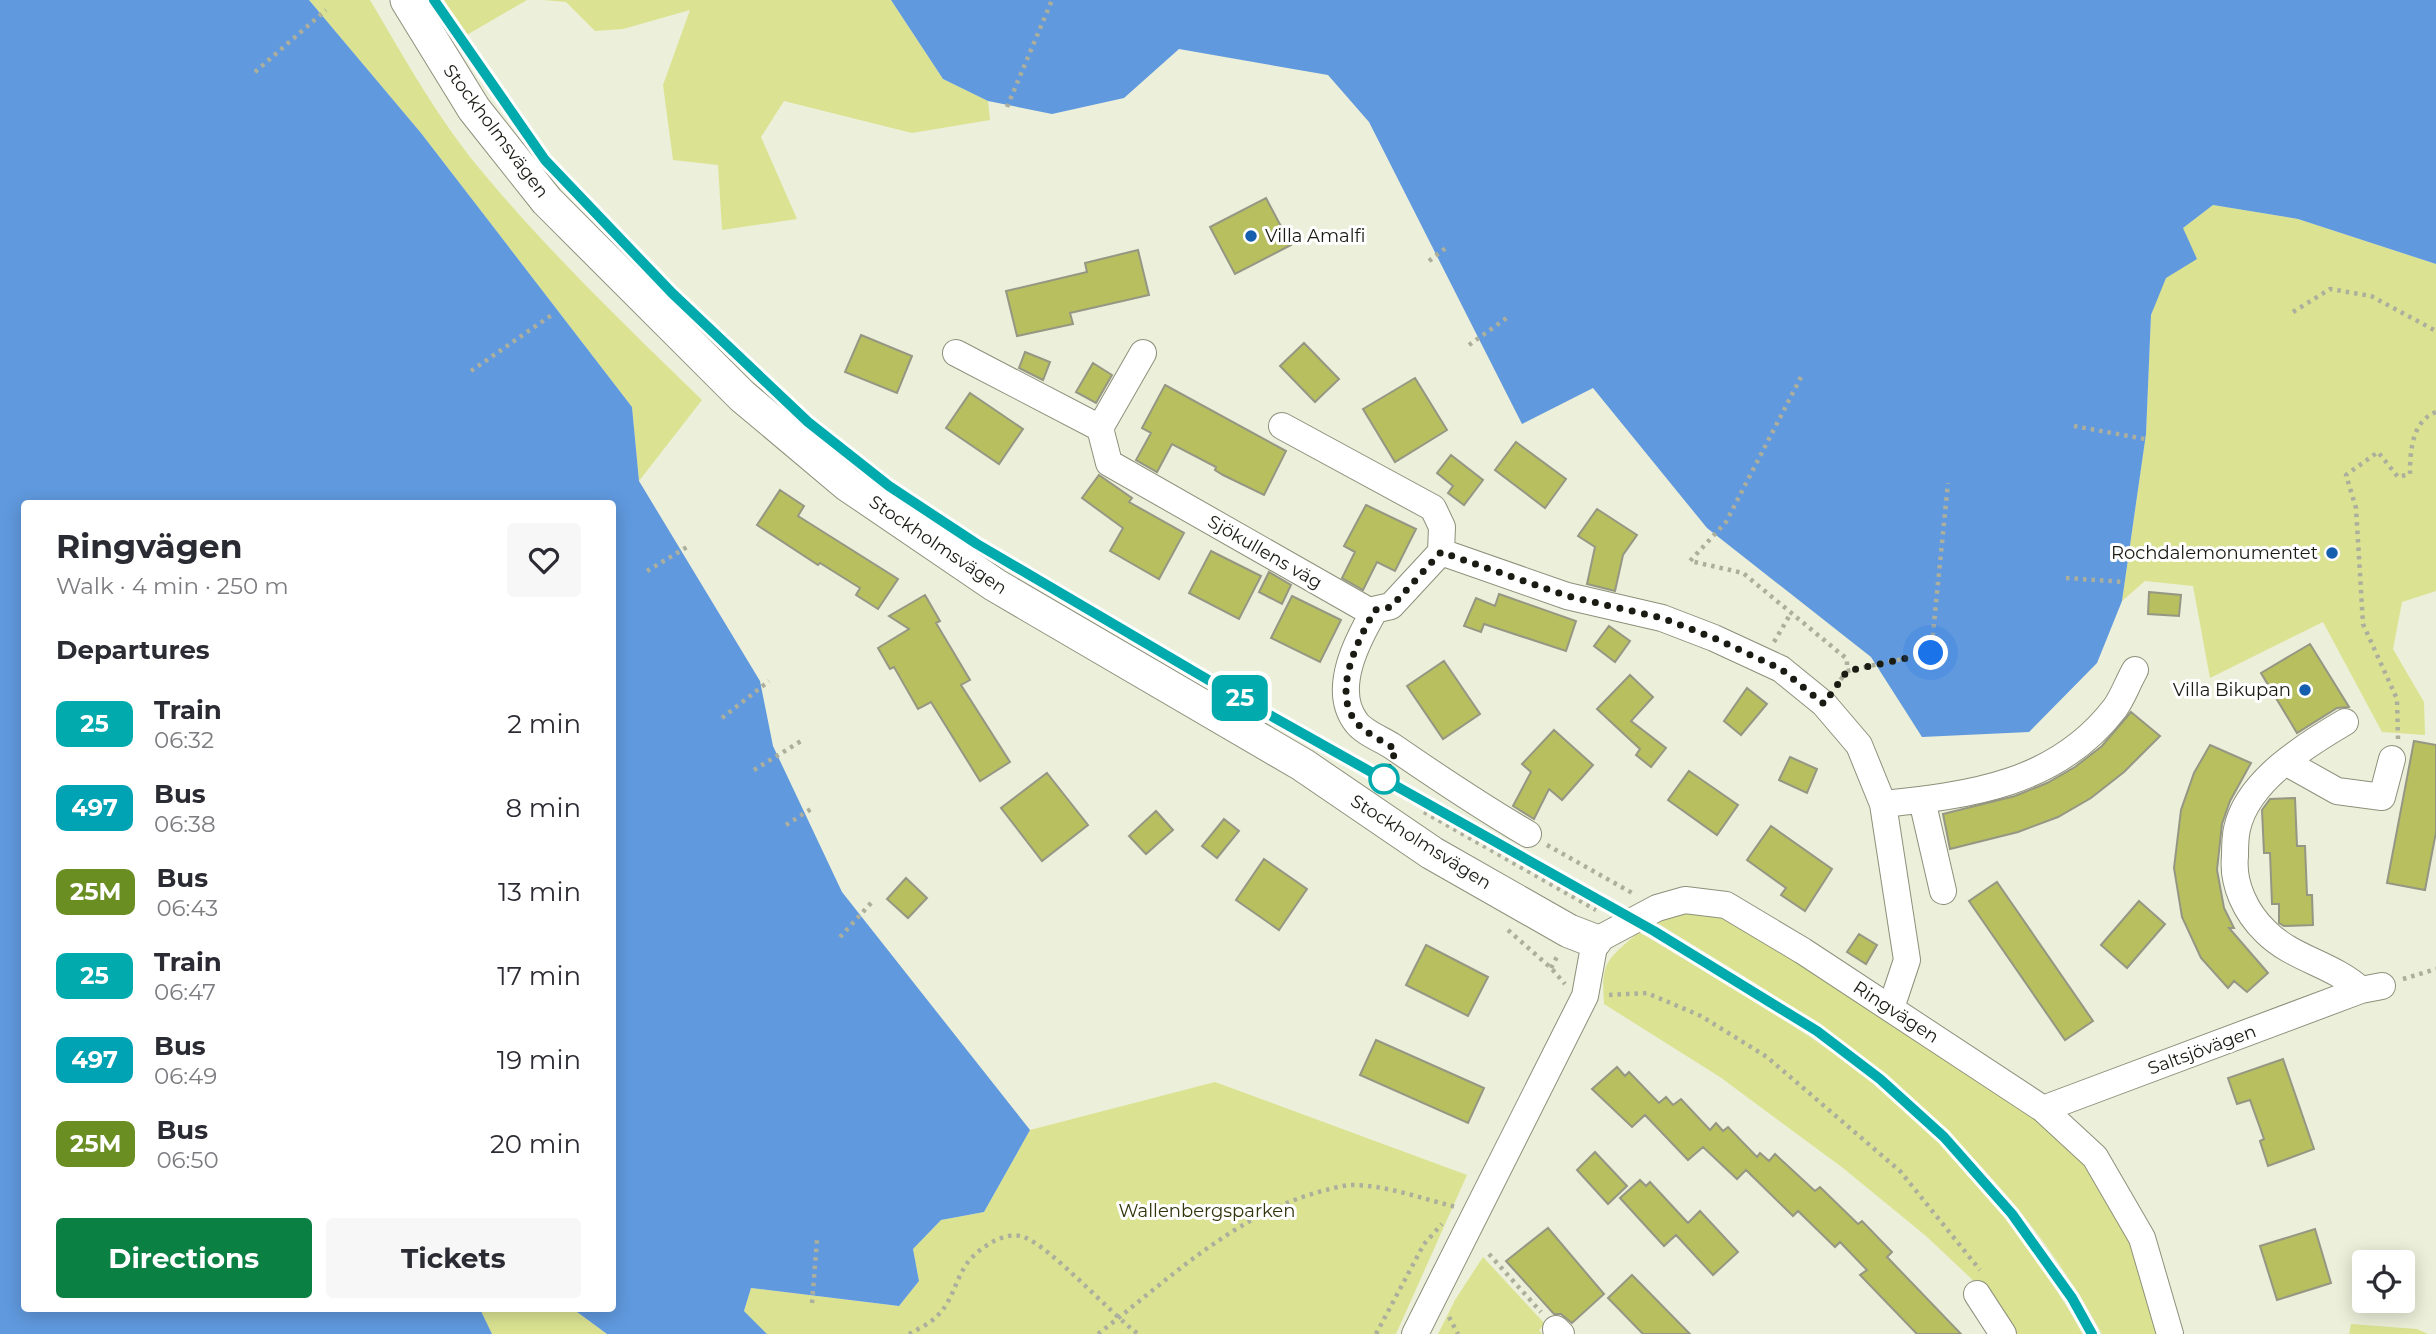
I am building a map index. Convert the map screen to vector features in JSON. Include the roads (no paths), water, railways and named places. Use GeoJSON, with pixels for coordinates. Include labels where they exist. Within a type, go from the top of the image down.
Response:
{"type":"FeatureCollection","features":[{"type":"Feature","properties":{"kind":"main road","name":"Stockholmsvägen"},"geometry":{"type":"LineString","coordinates":[[407,0],[474,108],[547,201],[742,396],[848,485],[995,585],[1303,765],[1432,853],[1569,931],[1596,926]]}},
{"type":"Feature","properties":{"kind":"street"},"geometry":{"type":"LineString","coordinates":[[956,354],[1100,428],[1143,354]]}},
{"type":"Feature","properties":{"kind":"street"},"geometry":{"type":"LineString","coordinates":[[1282,426],[1433,508],[1442,527],[1441,552],[1391,607],[1375,610],[1358,639],[1348,668],[1347,698],[1356,722],[1478,804],[1528,834]]}},
{"type":"Feature","properties":{"kind":"street","name":"Sjökullens väg"},"geometry":{"type":"LineString","coordinates":[[1100,428],[1109,463],[1369,611],[1375,610]]}},
{"type":"Feature","properties":{"kind":"street"},"geometry":{"type":"LineString","coordinates":[[1441,552],[1567,596],[1662,618],[1781,669],[1824,704],[1859,745],[1883,804],[1907,960],[1892,1008]]}},
{"type":"Feature","properties":{"kind":"street"},"geometry":{"type":"LineString","coordinates":[[1883,804],[1969,794],[1996,787],[2050,764],[2089,735],[2116,707],[2134,670]]}},
{"type":"Feature","properties":{"kind":"street"},"geometry":{"type":"LineString","coordinates":[[2344,722],[2306,745],[2287,763],[2337,791],[2382,797],[2392,759]]}},
{"type":"Feature","properties":{"kind":"street","name":"Saltsjövägen"},"geometry":{"type":"LineString","coordinates":[[2043,1109],[2372,988],[2287,950],[2266,932],[2239,891],[2234,869],[2237,828],[2245,810],[2262,785],[2287,763]]}},
{"type":"Feature","properties":{"kind":"street"},"geometry":{"type":"LineString","coordinates":[[1922,800],[1943,891]]}},
{"type":"Feature","properties":{"kind":"street","name":"Ringvägen"},"geometry":{"type":"LineString","coordinates":[[1596,926],[1685,900],[1726,905],[1892,1008],[2043,1109],[2095,1157],[2142,1238],[2170,1334]]}},
{"type":"Feature","properties":{"kind":"street"},"geometry":{"type":"LineString","coordinates":[[1415,1334],[1585,996],[1596,926]]}},
{"type":"Feature","properties":{"kind":"street"},"geometry":{"type":"LineString","coordinates":[[1977,1294],[2003,1334]]}},
{"type":"Feature","properties":{"kind":"water"},"geometry":{"type":"Polygon","coordinates":[[[0,0],[309,0],[421,133],[632,407],[639,481],[760,681],[773,746],[842,892],[1030,1130],[984,1212],[941,1220],[913,1249],[919,1281],[899,1306],[751,1288],[744,1311],[767,1334],[607,1334],[577,1312],[616,1312],[616,500],[21,500],[21,1312],[481,1312],[492,1334],[0,1334],[0,0]]]}},
{"type":"Feature","properties":{"kind":"water"},"geometry":{"type":"Polygon","coordinates":[[[891,0],[2436,0],[2436,264],[2298,219],[2213,205],[2183,228],[2197,259],[2166,278],[2151,315],[2146,434],[2122,601],[2097,663],[2029,732],[1922,737],[1871,657],[1707,528],[1593,388],[1522,424],[1369,122],[1328,75],[1179,49],[1124,98],[1052,114],[988,101],[943,79],[891,0]]]}},
{"type":"Feature","properties":{"kind":"railway"},"geometry":{"type":"LineString","coordinates":[[434,0],[545,160],[672,293],[808,422],[889,486],[977,543],[1234,695],[1636,921],[1817,1031],[1880,1079],[1944,1137],[2012,1214],[2072,1299],[2092,1334]]}},
{"type":"Feature","properties":{"kind":"train","name":"25"},"geometry":{"type":"LineString","coordinates":[[434,0],[545,160],[672,293],[808,422],[889,486],[977,544],[1234,695],[1654,931],[1817,1031],[1880,1079],[1944,1137],[2012,1214],[2072,1298],[2092,1334]]}},
{"type":"Feature","properties":{"kind":"place","name":"Villa Amalfi"},"geometry":{"type":"Point","coordinates":[1251,236]}},
{"type":"Feature","properties":{"kind":"place","name":"Rochdalemonumentet"},"geometry":{"type":"Point","coordinates":[2332,553]}},
{"type":"Feature","properties":{"kind":"place","name":"Villa Bikupan"},"geometry":{"type":"Point","coordinates":[2305,690]}},
{"type":"Feature","properties":{"kind":"park label","name":"Wallenbergsparken"},"geometry":{"type":"Point","coordinates":[1207,1211]}}]}
